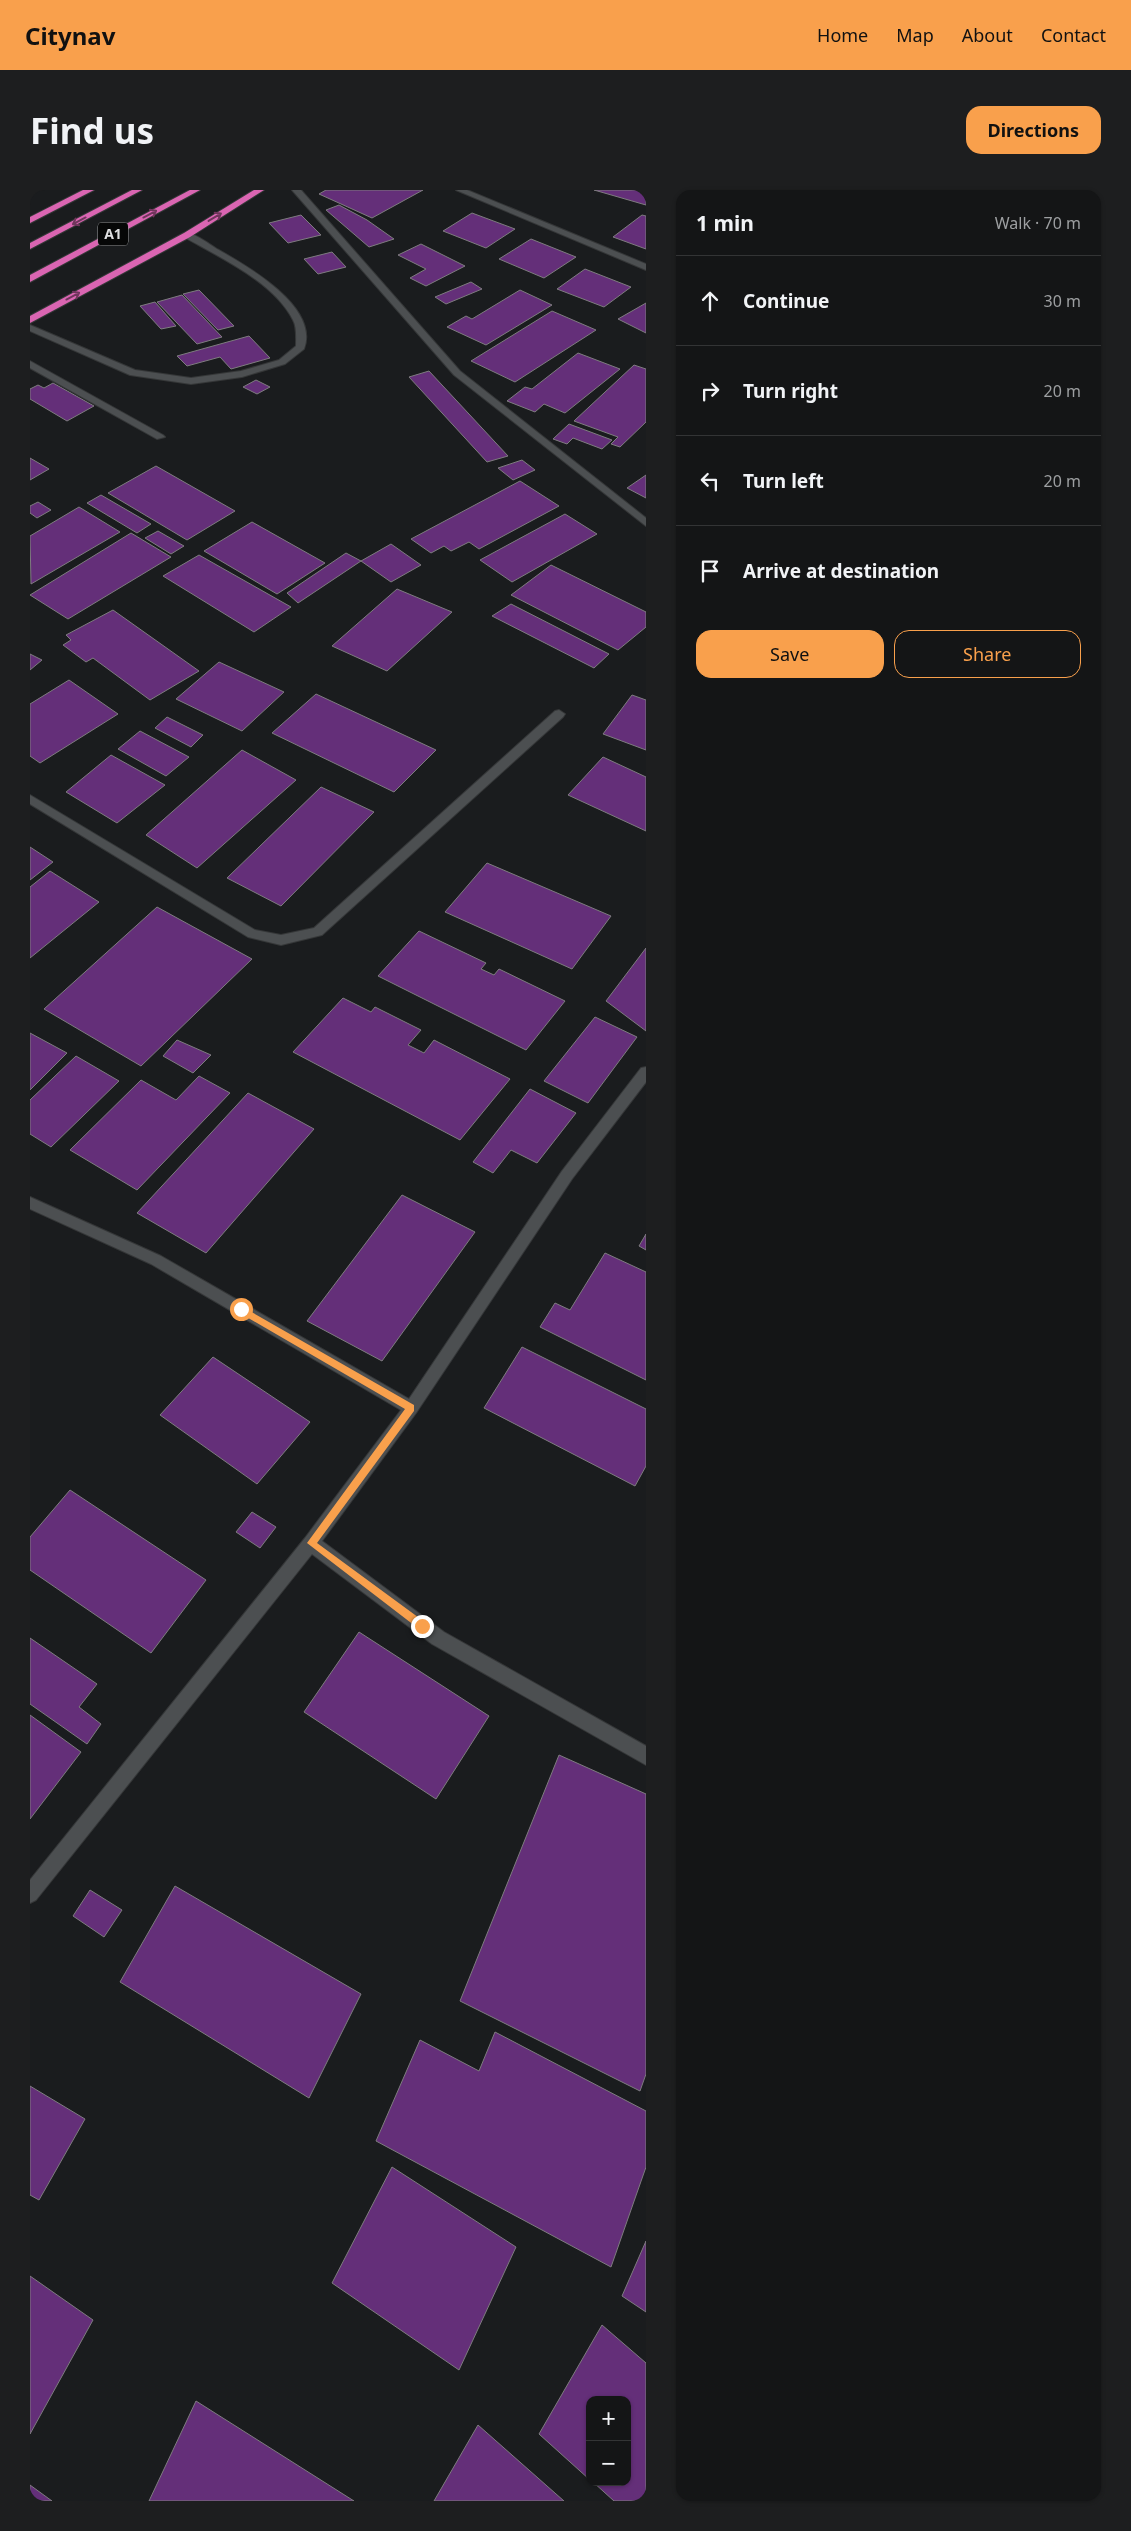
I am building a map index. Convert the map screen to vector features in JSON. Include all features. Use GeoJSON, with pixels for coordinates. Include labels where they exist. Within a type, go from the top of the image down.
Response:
{"type":"FeatureCollection","features":[{"type":"Feature","properties":{"kind":"highway"},"geometry":{"type":"LineString","coordinates":[[30,220],[90,190]]}},
{"type":"Feature","properties":{"kind":"highway","name":"A1"},"geometry":{"type":"LineString","coordinates":[[30,246],[138,190]]}},
{"type":"Feature","properties":{"kind":"highway","name":"A1"},"geometry":{"type":"LineString","coordinates":[[30,279],[196,190]]}},
{"type":"Feature","properties":{"kind":"highway"},"geometry":{"type":"LineString","coordinates":[[30,320],[187,235],[260,190]]}},
{"type":"Feature","properties":{"kind":"street"},"geometry":{"type":"LineString","coordinates":[[296,190],[457,373],[646,523]]}},
{"type":"Feature","properties":{"kind":"street"},"geometry":{"type":"LineString","coordinates":[[460,190],[646,267]]}},
{"type":"Feature","properties":{"kind":"street"},"geometry":{"type":"LineString","coordinates":[[30,328],[132,373],[191,381],[242,374],[282,362],[301,347],[299,321],[282,299],[251,273],[187,235]]}},
{"type":"Feature","properties":{"kind":"street"},"geometry":{"type":"LineString","coordinates":[[30,364],[160,437]]}},
{"type":"Feature","properties":{"kind":"street"},"geometry":{"type":"LineString","coordinates":[[30,799],[252,934],[281,940],[318,932],[559,714]]}},
{"type":"Feature","properties":{"kind":"street"},"geometry":{"type":"LineString","coordinates":[[30,1894],[311,1543],[411,1408],[568,1175],[646,1072]]}},
{"type":"Feature","properties":{"kind":"street"},"geometry":{"type":"LineString","coordinates":[[30,1203],[156,1260],[411,1408]]}},
{"type":"Feature","properties":{"kind":"street"},"geometry":{"type":"LineString","coordinates":[[311,1543],[438,1638],[646,1756]]}},
{"type":"Feature","properties":{"kind":"building"},"geometry":{"type":"Polygon","coordinates":[[[326,190],[423,190],[372,218],[319,194],[326,190]]]}},
{"type":"Feature","properties":{"kind":"building"},"geometry":{"type":"Polygon","coordinates":[[[594,190],[646,190],[646,205],[594,190]]]}},
{"type":"Feature","properties":{"kind":"building"},"geometry":{"type":"Polygon","coordinates":[[[339,205],[367,220],[394,239],[369,247],[326,210],[339,205]]]}},
{"type":"Feature","properties":{"kind":"building"},"geometry":{"type":"Polygon","coordinates":[[[472,213],[515,229],[486,248],[443,231],[472,213]]]}},
{"type":"Feature","properties":{"kind":"building"},"geometry":{"type":"Polygon","coordinates":[[[301,215],[321,235],[288,243],[269,223],[301,215]]]}},
{"type":"Feature","properties":{"kind":"building"},"geometry":{"type":"Polygon","coordinates":[[[642,215],[646,216],[646,249],[613,237],[642,215]]]}},
{"type":"Feature","properties":{"kind":"building"},"geometry":{"type":"Polygon","coordinates":[[[531,239],[576,257],[544,278],[499,259],[531,239]]]}},
{"type":"Feature","properties":{"kind":"building"},"geometry":{"type":"Polygon","coordinates":[[[421,244],[465,266],[426,286],[410,278],[426,269],[398,255],[421,244]]]}},
{"type":"Feature","properties":{"kind":"building"},"geometry":{"type":"Polygon","coordinates":[[[332,252],[346,267],[318,274],[304,259],[332,252]]]}},
{"type":"Feature","properties":{"kind":"building"},"geometry":{"type":"Polygon","coordinates":[[[585,269],[631,287],[604,307],[557,289],[585,269]]]}},
{"type":"Feature","properties":{"kind":"building"},"geometry":{"type":"Polygon","coordinates":[[[471,282],[482,289],[446,304],[435,297],[471,282]]]}},
{"type":"Feature","properties":{"kind":"building"},"geometry":{"type":"Polygon","coordinates":[[[199,290],[234,326],[218,330],[183,294],[199,290]]]}},
{"type":"Feature","properties":{"kind":"building"},"geometry":{"type":"Polygon","coordinates":[[[520,290],[552,305],[486,345],[447,327],[466,316],[472,319],[520,290]]]}},
{"type":"Feature","properties":{"kind":"building"},"geometry":{"type":"Polygon","coordinates":[[[182,295],[222,337],[197,344],[157,302],[182,295]]]}},
{"type":"Feature","properties":{"kind":"building"},"geometry":{"type":"Polygon","coordinates":[[[155,302],[176,326],[161,329],[140,306],[155,302]]]}},
{"type":"Feature","properties":{"kind":"building"},"geometry":{"type":"Polygon","coordinates":[[[646,303],[646,333],[618,319],[646,303]]]}},
{"type":"Feature","properties":{"kind":"building"},"geometry":{"type":"Polygon","coordinates":[[[552,311],[596,330],[515,382],[471,361],[552,311]]]}},
{"type":"Feature","properties":{"kind":"building"},"geometry":{"type":"Polygon","coordinates":[[[249,336],[270,358],[231,369],[220,357],[187,366],[177,356],[249,336]]]}},
{"type":"Feature","properties":{"kind":"building"},"geometry":{"type":"Polygon","coordinates":[[[578,353],[620,369],[565,413],[544,404],[535,412],[507,401],[525,387],[532,389],[578,353]]]}},
{"type":"Feature","properties":{"kind":"building"},"geometry":{"type":"Polygon","coordinates":[[[634,365],[646,369],[646,422],[620,447],[611,444],[618,437],[574,421],[634,365]]]}},
{"type":"Feature","properties":{"kind":"building"},"geometry":{"type":"Polygon","coordinates":[[[429,371],[508,456],[487,462],[409,377],[429,371]]]}},
{"type":"Feature","properties":{"kind":"building"},"geometry":{"type":"Polygon","coordinates":[[[256,380],[270,387],[257,394],[243,387],[256,380]]]}},
{"type":"Feature","properties":{"kind":"building"},"geometry":{"type":"Polygon","coordinates":[[[53,383],[94,406],[67,421],[30,399],[30,389],[38,385],[44,388],[53,383]]]}},
{"type":"Feature","properties":{"kind":"building"},"geometry":{"type":"Polygon","coordinates":[[[569,424],[612,440],[602,449],[573,438],[567,444],[553,439],[569,424]]]}},
{"type":"Feature","properties":{"kind":"building"},"geometry":{"type":"Polygon","coordinates":[[[30,458],[49,469],[30,480],[30,458]]]}},
{"type":"Feature","properties":{"kind":"building"},"geometry":{"type":"Polygon","coordinates":[[[522,460],[535,470],[513,480],[498,468],[522,460]]]}},
{"type":"Feature","properties":{"kind":"building"},"geometry":{"type":"Polygon","coordinates":[[[156,466],[235,511],[187,540],[108,493],[156,466]]]}},
{"type":"Feature","properties":{"kind":"building"},"geometry":{"type":"Polygon","coordinates":[[[646,475],[646,498],[627,488],[646,475]]]}},
{"type":"Feature","properties":{"kind":"building"},"geometry":{"type":"Polygon","coordinates":[[[520,481],[559,506],[479,549],[469,542],[451,551],[444,546],[431,553],[411,539],[520,481]]]}},
{"type":"Feature","properties":{"kind":"building"},"geometry":{"type":"Polygon","coordinates":[[[101,495],[151,524],[137,533],[87,503],[101,495]]]}},
{"type":"Feature","properties":{"kind":"building"},"geometry":{"type":"Polygon","coordinates":[[[38,502],[51,510],[37,518],[30,513],[30,506],[38,502]]]}},
{"type":"Feature","properties":{"kind":"building"},"geometry":{"type":"Polygon","coordinates":[[[79,507],[120,532],[31,584],[30,536],[79,507]]]}},
{"type":"Feature","properties":{"kind":"building"},"geometry":{"type":"Polygon","coordinates":[[[565,514],[597,534],[512,582],[480,560],[565,514]]]}},
{"type":"Feature","properties":{"kind":"building"},"geometry":{"type":"Polygon","coordinates":[[[252,522],[325,563],[277,594],[204,551],[252,522]]]}},
{"type":"Feature","properties":{"kind":"building"},"geometry":{"type":"Polygon","coordinates":[[[158,531],[184,546],[171,554],[145,538],[158,531]]]}},
{"type":"Feature","properties":{"kind":"building"},"geometry":{"type":"Polygon","coordinates":[[[131,533],[171,557],[68,619],[30,595],[131,533]]]}},
{"type":"Feature","properties":{"kind":"building"},"geometry":{"type":"Polygon","coordinates":[[[391,544],[421,565],[391,582],[361,561],[391,544]]]}},
{"type":"Feature","properties":{"kind":"building"},"geometry":{"type":"Polygon","coordinates":[[[346,553],[361,561],[298,603],[287,593],[346,553]]]}},
{"type":"Feature","properties":{"kind":"building"},"geometry":{"type":"Polygon","coordinates":[[[199,555],[291,607],[254,632],[163,576],[199,555]]]}},
{"type":"Feature","properties":{"kind":"building"},"geometry":{"type":"Polygon","coordinates":[[[551,565],[646,612],[646,627],[618,650],[511,595],[551,565]]]}},
{"type":"Feature","properties":{"kind":"building"},"geometry":{"type":"Polygon","coordinates":[[[397,589],[452,612],[387,671],[332,646],[397,589]]]}},
{"type":"Feature","properties":{"kind":"building"},"geometry":{"type":"Polygon","coordinates":[[[511,604],[609,654],[594,668],[492,616],[511,604]]]}},
{"type":"Feature","properties":{"kind":"building"},"geometry":{"type":"Polygon","coordinates":[[[113,610],[199,671],[150,700],[93,658],[86,662],[63,645],[71,640],[66,635],[113,610]]]}},
{"type":"Feature","properties":{"kind":"building"},"geometry":{"type":"Polygon","coordinates":[[[30,654],[42,660],[30,670],[30,654]]]}},
{"type":"Feature","properties":{"kind":"building"},"geometry":{"type":"Polygon","coordinates":[[[219,662],[284,692],[242,731],[176,699],[219,662]]]}},
{"type":"Feature","properties":{"kind":"building"},"geometry":{"type":"Polygon","coordinates":[[[69,680],[118,714],[40,763],[30,756],[30,704],[69,680]]]}},
{"type":"Feature","properties":{"kind":"building"},"geometry":{"type":"Polygon","coordinates":[[[316,694],[436,750],[394,792],[272,733],[316,694]]]}},
{"type":"Feature","properties":{"kind":"building"},"geometry":{"type":"Polygon","coordinates":[[[632,695],[646,700],[646,750],[603,734],[632,695]]]}},
{"type":"Feature","properties":{"kind":"building"},"geometry":{"type":"Polygon","coordinates":[[[167,717],[203,735],[191,747],[155,728],[167,717]]]}},
{"type":"Feature","properties":{"kind":"building"},"geometry":{"type":"Polygon","coordinates":[[[140,731],[189,757],[166,776],[118,749],[140,731]]]}},
{"type":"Feature","properties":{"kind":"building"},"geometry":{"type":"Polygon","coordinates":[[[242,750],[296,780],[197,868],[146,835],[242,750]]]}},
{"type":"Feature","properties":{"kind":"building"},"geometry":{"type":"Polygon","coordinates":[[[111,755],[165,785],[117,823],[66,792],[111,755]]]}},
{"type":"Feature","properties":{"kind":"building"},"geometry":{"type":"Polygon","coordinates":[[[603,757],[646,777],[646,831],[568,795],[603,757]]]}},
{"type":"Feature","properties":{"kind":"building"},"geometry":{"type":"Polygon","coordinates":[[[321,787],[374,812],[281,906],[227,878],[321,787]]]}},
{"type":"Feature","properties":{"kind":"building"},"geometry":{"type":"Polygon","coordinates":[[[30,847],[53,862],[30,880],[30,847]]]}},
{"type":"Feature","properties":{"kind":"building"},"geometry":{"type":"Polygon","coordinates":[[[487,863],[611,916],[572,969],[445,912],[487,863]]]}},
{"type":"Feature","properties":{"kind":"building"},"geometry":{"type":"Polygon","coordinates":[[[50,871],[99,902],[30,958],[30,887],[50,871]]]}},
{"type":"Feature","properties":{"kind":"building"},"geometry":{"type":"Polygon","coordinates":[[[157,907],[252,959],[141,1066],[44,1009],[157,907]]]}},
{"type":"Feature","properties":{"kind":"building"},"geometry":{"type":"Polygon","coordinates":[[[419,931],[486,963],[481,969],[494,975],[499,969],[565,1001],[526,1050],[378,976],[419,931]]]}},
{"type":"Feature","properties":{"kind":"building"},"geometry":{"type":"Polygon","coordinates":[[[646,948],[646,1031],[606,1001],[646,948]]]}},
{"type":"Feature","properties":{"kind":"building"},"geometry":{"type":"Polygon","coordinates":[[[343,998],[371,1012],[375,1007],[421,1030],[408,1045],[424,1053],[434,1040],[510,1079],[460,1140],[293,1052],[343,998]]]}},
{"type":"Feature","properties":{"kind":"building"},"geometry":{"type":"Polygon","coordinates":[[[595,1017],[637,1037],[588,1103],[544,1081],[595,1017]]]}},
{"type":"Feature","properties":{"kind":"building"},"geometry":{"type":"Polygon","coordinates":[[[30,1033],[67,1053],[30,1090],[30,1033]]]}},
{"type":"Feature","properties":{"kind":"building"},"geometry":{"type":"Polygon","coordinates":[[[177,1040],[211,1055],[193,1073],[163,1056],[177,1040]]]}},
{"type":"Feature","properties":{"kind":"building"},"geometry":{"type":"Polygon","coordinates":[[[76,1056],[119,1081],[51,1147],[30,1134],[30,1100],[76,1056]]]}},
{"type":"Feature","properties":{"kind":"building"},"geometry":{"type":"Polygon","coordinates":[[[199,1076],[230,1093],[137,1190],[70,1150],[141,1080],[176,1100],[199,1076]]]}},
{"type":"Feature","properties":{"kind":"building"},"geometry":{"type":"Polygon","coordinates":[[[530,1089],[576,1113],[537,1163],[511,1150],[493,1173],[473,1162],[530,1089]]]}},
{"type":"Feature","properties":{"kind":"building"},"geometry":{"type":"Polygon","coordinates":[[[248,1093],[314,1129],[206,1253],[137,1213],[248,1093]]]}},
{"type":"Feature","properties":{"kind":"building"},"geometry":{"type":"Polygon","coordinates":[[[402,1195],[475,1232],[382,1361],[307,1321],[402,1195]]]}},
{"type":"Feature","properties":{"kind":"building"},"geometry":{"type":"Polygon","coordinates":[[[646,1234],[646,1250],[639,1246],[646,1234]]]}},
{"type":"Feature","properties":{"kind":"building"},"geometry":{"type":"Polygon","coordinates":[[[605,1253],[646,1272],[646,1380],[540,1327],[555,1303],[570,1310],[605,1253]]]}},
{"type":"Feature","properties":{"kind":"building"},"geometry":{"type":"Polygon","coordinates":[[[522,1347],[646,1409],[646,1466],[635,1486],[484,1408],[522,1347]]]}},
{"type":"Feature","properties":{"kind":"building"},"geometry":{"type":"Polygon","coordinates":[[[213,1357],[310,1422],[257,1484],[160,1415],[213,1357]]]}},
{"type":"Feature","properties":{"kind":"building"},"geometry":{"type":"Polygon","coordinates":[[[70,1490],[206,1580],[151,1653],[30,1570],[30,1537],[70,1490]]]}},
{"type":"Feature","properties":{"kind":"building"},"geometry":{"type":"Polygon","coordinates":[[[252,1512],[276,1527],[260,1548],[236,1532],[252,1512]]]}},
{"type":"Feature","properties":{"kind":"building"},"geometry":{"type":"Polygon","coordinates":[[[359,1632],[489,1716],[436,1799],[304,1712],[359,1632]]]}},
{"type":"Feature","properties":{"kind":"building"},"geometry":{"type":"Polygon","coordinates":[[[30,1638],[97,1684],[79,1707],[101,1724],[87,1744],[30,1704],[30,1638]]]}},
{"type":"Feature","properties":{"kind":"building"},"geometry":{"type":"Polygon","coordinates":[[[30,1715],[81,1752],[30,1819],[30,1715]]]}},
{"type":"Feature","properties":{"kind":"building"},"geometry":{"type":"Polygon","coordinates":[[[559,1755],[646,1794],[646,2074],[640,2091],[460,2001],[559,1755]]]}},
{"type":"Feature","properties":{"kind":"building"},"geometry":{"type":"Polygon","coordinates":[[[175,1886],[361,1994],[309,2098],[120,1982],[175,1886]]]}},
{"type":"Feature","properties":{"kind":"building"},"geometry":{"type":"Polygon","coordinates":[[[90,1890],[122,1910],[104,1937],[73,1916],[90,1890]]]}},
{"type":"Feature","properties":{"kind":"building"},"geometry":{"type":"Polygon","coordinates":[[[495,2032],[646,2111],[646,2167],[611,2267],[376,2141],[420,2040],[479,2071],[495,2032]]]}},
{"type":"Feature","properties":{"kind":"building"},"geometry":{"type":"Polygon","coordinates":[[[30,2086],[85,2119],[39,2200],[30,2195],[30,2086]]]}},
{"type":"Feature","properties":{"kind":"building"},"geometry":{"type":"Polygon","coordinates":[[[392,2167],[516,2247],[459,2370],[332,2283],[392,2167]]]}},
{"type":"Feature","properties":{"kind":"building"},"geometry":{"type":"Polygon","coordinates":[[[646,2241],[646,2312],[622,2296],[646,2241]]]}},
{"type":"Feature","properties":{"kind":"building"},"geometry":{"type":"Polygon","coordinates":[[[30,2276],[93,2320],[30,2434],[30,2276]]]}},
{"type":"Feature","properties":{"kind":"building"},"geometry":{"type":"Polygon","coordinates":[[[602,2325],[646,2363],[646,2501],[614,2501],[597,2486],[631,2486],[631,2396],[586,2396],[586,2476],[539,2434],[602,2325]]]}},
{"type":"Feature","properties":{"kind":"building"},"geometry":{"type":"Polygon","coordinates":[[[196,2401],[354,2501],[149,2501],[196,2401]]]}},
{"type":"Feature","properties":{"kind":"building"},"geometry":{"type":"Polygon","coordinates":[[[478,2425],[564,2501],[434,2501],[478,2425]]]}},
{"type":"Feature","properties":{"kind":"building"},"geometry":{"type":"Polygon","coordinates":[[[30,2485],[52,2501],[30,2501],[30,2485]]]}},
{"type":"Feature","properties":{"kind":"route"},"geometry":{"type":"LineString","coordinates":[[241,1309],[411,1408],[311,1543],[422,1626]]}}]}
